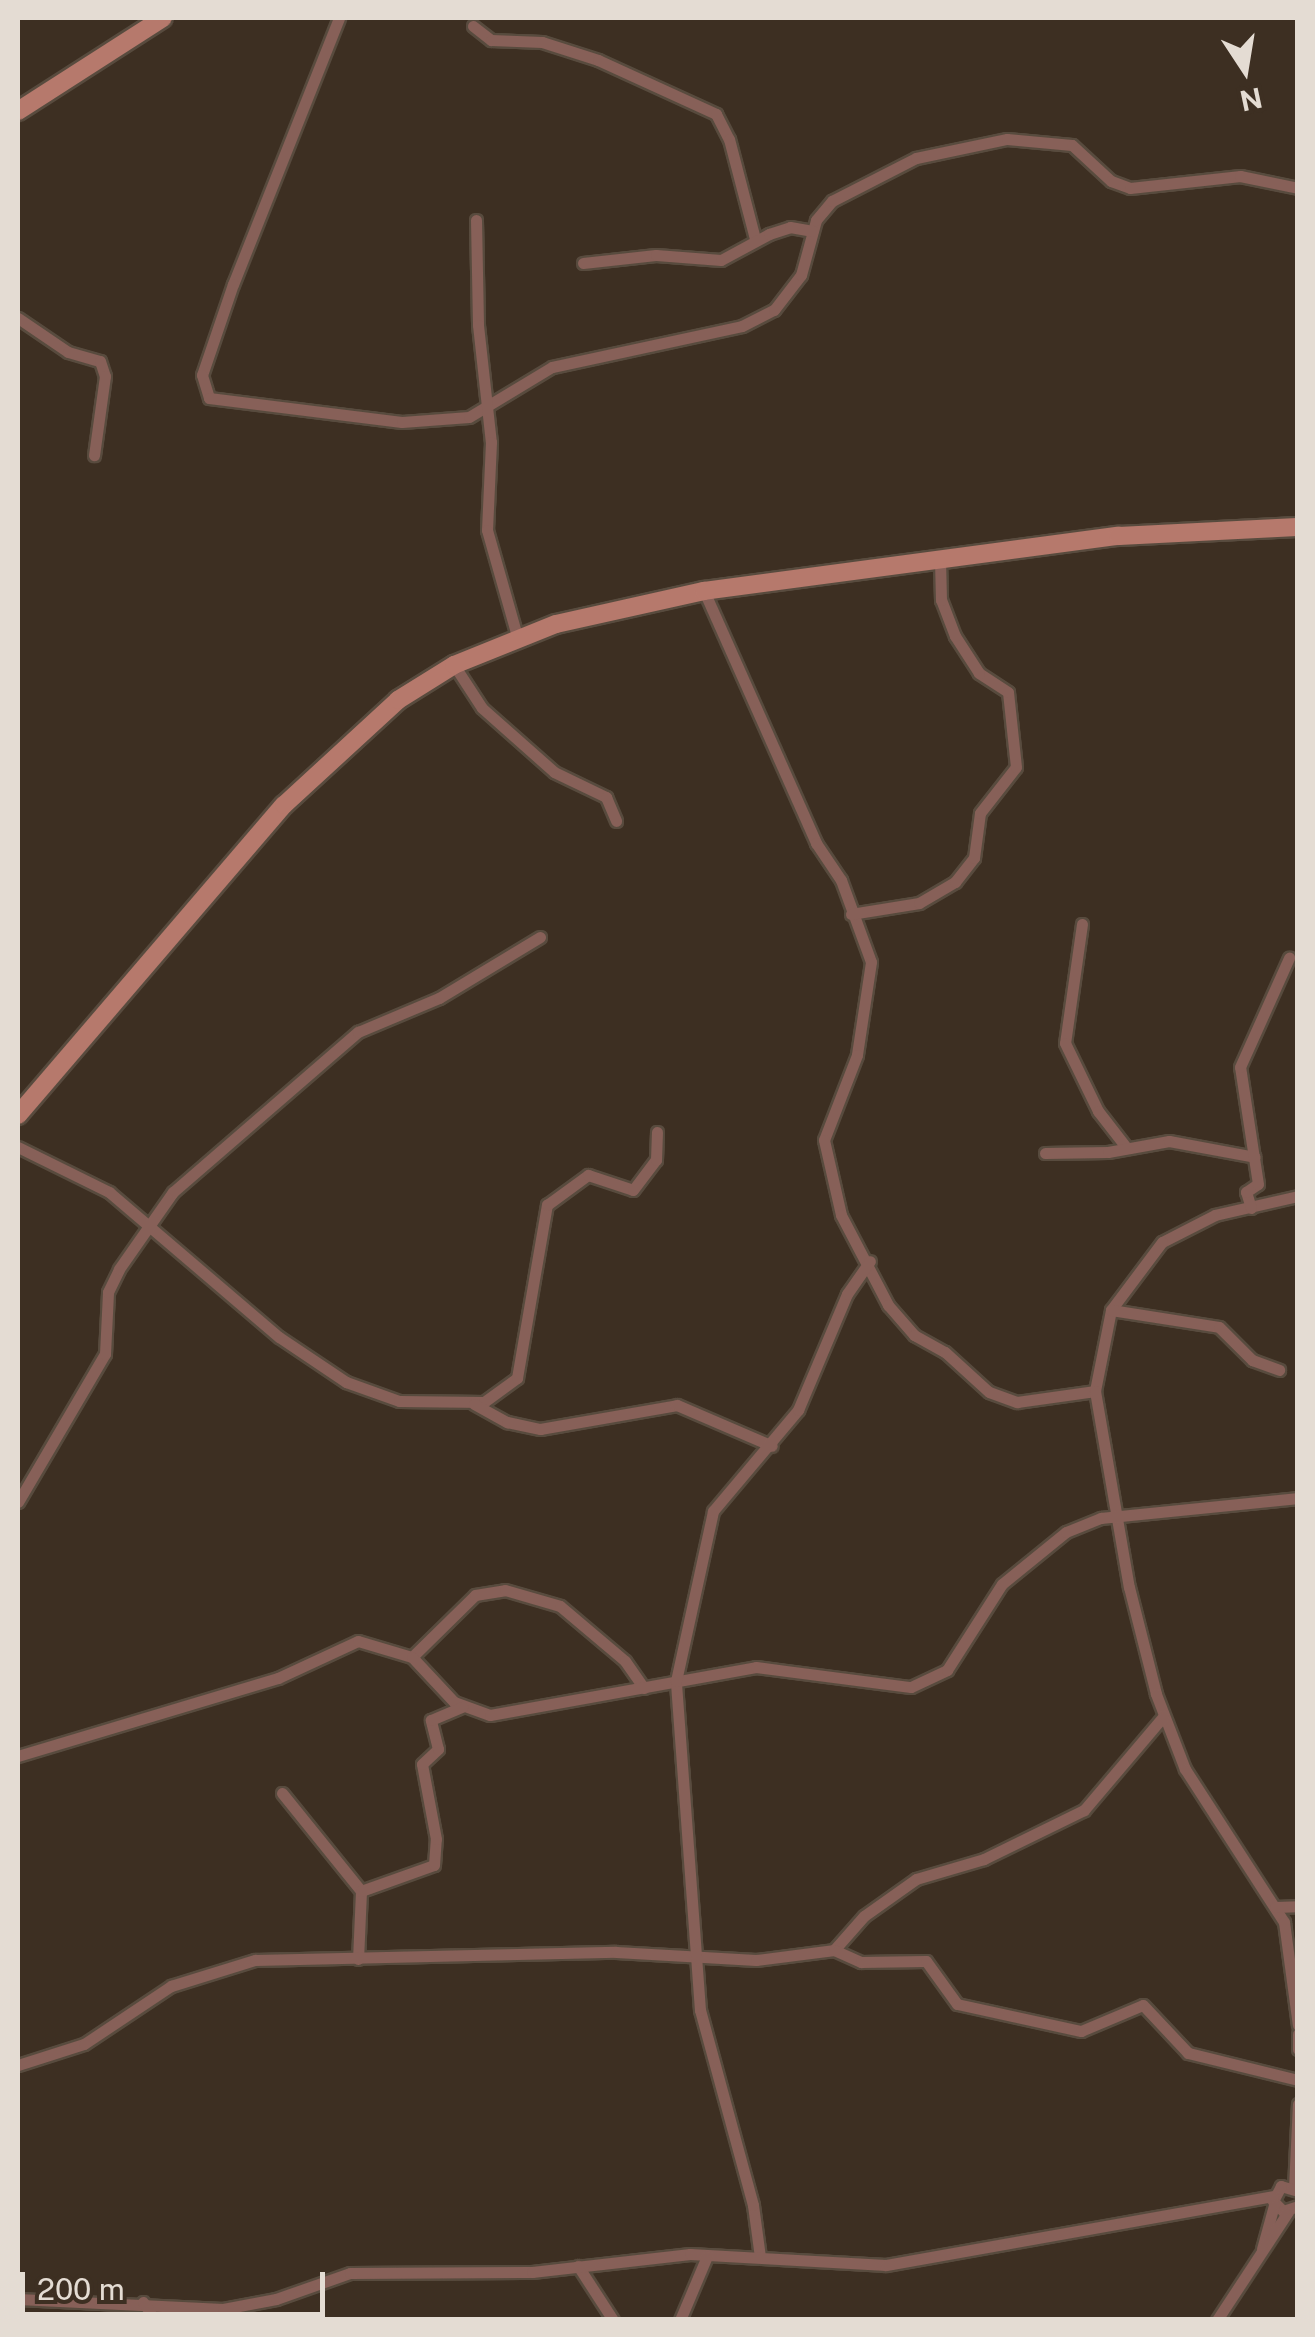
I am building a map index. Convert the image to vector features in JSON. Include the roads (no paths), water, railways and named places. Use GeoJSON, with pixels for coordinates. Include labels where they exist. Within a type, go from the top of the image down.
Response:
{"type":"FeatureCollection","features":[{"type":"Feature","properties":{"kind":"main road"},"geometry":{"type":"LineString","coordinates":[[18,111],[163,18]]}},
{"type":"Feature","properties":{"kind":"main road"},"geometry":{"type":"LineString","coordinates":[[18,1115],[284,805],[398,700],[454,665],[517,636],[704,591],[940,558],[1118,536],[1298,527]]}},
{"type":"Feature","properties":{"kind":"street"},"geometry":{"type":"LineString","coordinates":[[339,18],[233,284],[201,386],[209,398],[402,422],[444,423],[489,408],[552,368],[742,326],[774,310],[801,275],[822,209],[884,171],[1023,136],[1072,145],[1110,181],[1130,188],[1240,176],[1298,188]]}},
{"type":"Feature","properties":{"kind":"street"},"geometry":{"type":"LineString","coordinates":[[473,26],[490,40],[542,42],[598,60],[716,114],[729,139],[755,239]]}},
{"type":"Feature","properties":{"kind":"street"},"geometry":{"type":"LineString","coordinates":[[476,220],[478,325],[489,408],[484,495],[488,547],[517,636]]}},
{"type":"Feature","properties":{"kind":"street"},"geometry":{"type":"LineString","coordinates":[[583,263],[656,255],[722,260],[755,239],[790,228],[813,231]]}},
{"type":"Feature","properties":{"kind":"street"},"geometry":{"type":"LineString","coordinates":[[18,318],[68,352],[100,361],[105,376],[94,454]]}},
{"type":"Feature","properties":{"kind":"street"},"geometry":{"type":"LineString","coordinates":[[852,914],[919,903],[955,882],[974,858],[980,813],[1016,767],[1008,692],[978,673],[955,636],[941,600],[940,558]]}},
{"type":"Feature","properties":{"kind":"street"},"geometry":{"type":"LineString","coordinates":[[704,591],[866,939],[873,985],[857,1055],[824,1140],[832,1194],[870,1262],[888,1306],[914,1334],[944,1352],[989,1392],[1036,1402],[1096,1391]]}},
{"type":"Feature","properties":{"kind":"street"},"geometry":{"type":"LineString","coordinates":[[454,665],[482,708],[554,772],[606,797],[616,821]]}},
{"type":"Feature","properties":{"kind":"street"},"geometry":{"type":"LineString","coordinates":[[1082,924],[1065,1043],[1098,1111],[1126,1148]]}},
{"type":"Feature","properties":{"kind":"street"},"geometry":{"type":"LineString","coordinates":[[18,1502],[106,1354],[108,1292],[150,1224],[188,1177],[329,1054],[540,937]]}},
{"type":"Feature","properties":{"kind":"street"},"geometry":{"type":"LineString","coordinates":[[1251,1208],[1246,1192],[1258,1184],[1240,1067],[1289,958]]}},
{"type":"Feature","properties":{"kind":"street"},"geometry":{"type":"LineString","coordinates":[[18,1147],[109,1192],[279,1337],[346,1382],[398,1401],[484,1402],[517,1378],[547,1205],[588,1175],[632,1190],[656,1160],[657,1132]]}},
{"type":"Feature","properties":{"kind":"street"},"geometry":{"type":"LineString","coordinates":[[1045,1153],[1168,1142],[1255,1158]]}},
{"type":"Feature","properties":{"kind":"street"},"geometry":{"type":"LineString","coordinates":[[1298,1196],[1203,1220],[1162,1242],[1112,1310],[1096,1391],[1118,1521],[1163,1717],[1185,1769],[1275,1907],[1287,1935],[1298,2025]]}},
{"type":"Feature","properties":{"kind":"street"},"geometry":{"type":"LineString","coordinates":[[760,2258],[753,2205],[715,2080],[695,1956],[676,1681],[713,1512],[772,1446],[798,1410],[847,1294],[870,1262]]}},
{"type":"Feature","properties":{"kind":"street"},"geometry":{"type":"LineString","coordinates":[[1112,1310],[1218,1326],[1252,1360],[1278,1370]]}},
{"type":"Feature","properties":{"kind":"street"},"geometry":{"type":"LineString","coordinates":[[468,1401],[507,1422],[540,1429],[677,1405],[772,1446]]}},
{"type":"Feature","properties":{"kind":"street"},"geometry":{"type":"LineString","coordinates":[[361,1890],[434,1865],[436,1839],[422,1764],[438,1748],[430,1720],[462,1707],[518,1715],[676,1681],[772,1666],[880,1686],[921,1684],[954,1662],[983,1608],[1022,1562],[1090,1522],[1298,1498]]}},
{"type":"Feature","properties":{"kind":"street"},"geometry":{"type":"LineString","coordinates":[[412,1658],[475,1595],[505,1590],[560,1606],[626,1661],[644,1688]]}},
{"type":"Feature","properties":{"kind":"street"},"geometry":{"type":"LineString","coordinates":[[18,1756],[278,1678],[350,1642],[412,1658],[462,1707]]}},
{"type":"Feature","properties":{"kind":"street"},"geometry":{"type":"LineString","coordinates":[[834,1950],[864,1916],[916,1879],[984,1859],[1084,1810],[1163,1717]]}},
{"type":"Feature","properties":{"kind":"street"},"geometry":{"type":"LineString","coordinates":[[282,1793],[361,1890],[358,1959]]}},
{"type":"Feature","properties":{"kind":"street"},"geometry":{"type":"LineString","coordinates":[[1275,1907],[1298,1906]]}},
{"type":"Feature","properties":{"kind":"street"},"geometry":{"type":"LineString","coordinates":[[18,2065],[84,2044],[171,1986],[267,1958],[695,1956],[756,1960],[834,1950],[861,1962],[926,1960],[957,2004],[1080,2031],[1142,2005],[1188,2054],[1298,2080]]}},
{"type":"Feature","properties":{"kind":"street"},"geometry":{"type":"LineString","coordinates":[[1298,2034],[1298,2050]]}},
{"type":"Feature","properties":{"kind":"street"},"geometry":{"type":"LineString","coordinates":[[1260,2253],[1293,2158],[1298,2104]]}},
{"type":"Feature","properties":{"kind":"street"},"geometry":{"type":"LineString","coordinates":[[18,2299],[143,2302],[223,2309],[276,2299],[350,2273],[578,2266],[707,2256],[886,2265],[1284,2193]]}},
{"type":"Feature","properties":{"kind":"street"},"geometry":{"type":"LineString","coordinates":[[1216,2320],[1293,2209],[1284,2193]]}},
{"type":"Feature","properties":{"kind":"street"},"geometry":{"type":"LineString","coordinates":[[680,2320],[707,2256]]}},
{"type":"Feature","properties":{"kind":"street"},"geometry":{"type":"LineString","coordinates":[[578,2266],[614,2320]]}},
{"type":"Feature","properties":{"kind":"street"},"geometry":{"type":"LineString","coordinates":[[143,2302],[156,2320]]}}]}
